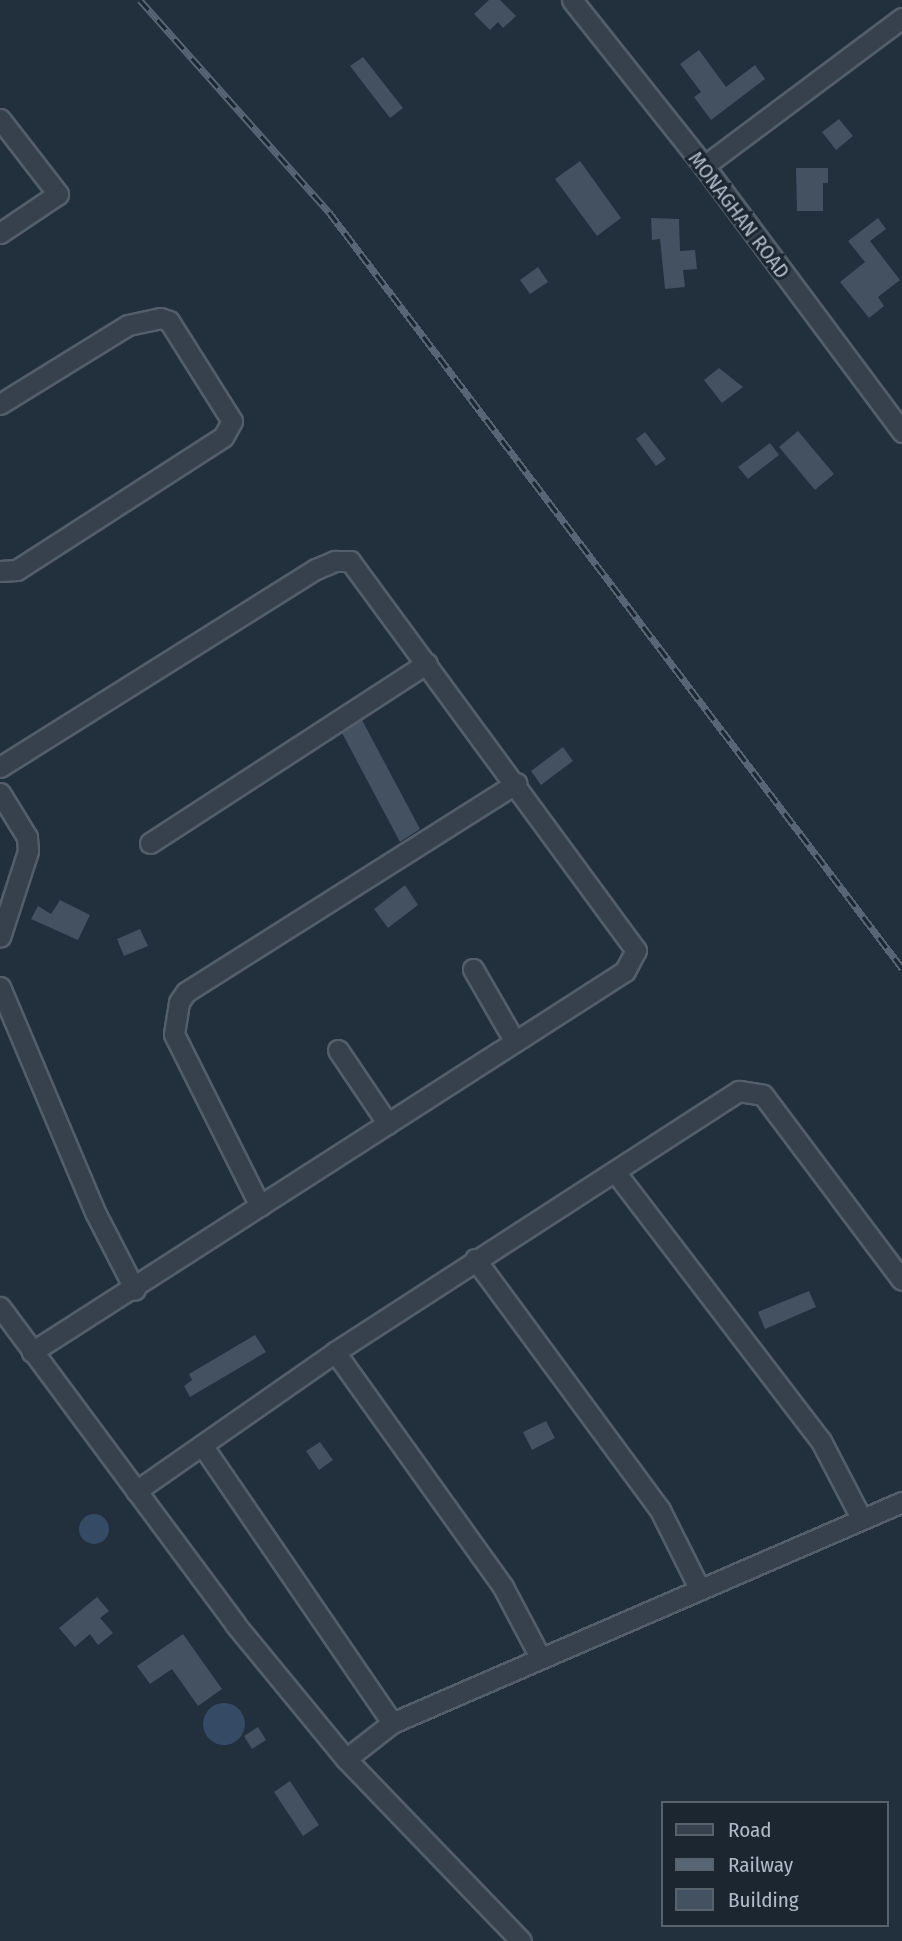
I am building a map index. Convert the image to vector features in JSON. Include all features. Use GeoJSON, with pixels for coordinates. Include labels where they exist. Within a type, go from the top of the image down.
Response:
{"type":"FeatureCollection","features":[{"type":"Feature","properties":{"kind":"street","name":"MONAGHAN ROAD"},"geometry":{"type":"LineString","coordinates":[[572,0],[704,166],[902,432]]}},
{"type":"Feature","properties":{"kind":"street"},"geometry":{"type":"LineString","coordinates":[[704,166],[902,18]]}},
{"type":"Feature","properties":{"kind":"street"},"geometry":{"type":"LineString","coordinates":[[0,119],[58,194],[0,233]]}},
{"type":"Feature","properties":{"kind":"street"},"geometry":{"type":"LineString","coordinates":[[0,404],[128,325],[160,318],[169,321],[232,421],[223,437],[18,570],[0,571]]}},
{"type":"Feature","properties":{"kind":"street"},"geometry":{"type":"LineString","coordinates":[[0,767],[335,561],[350,561],[516,783],[636,950],[625,971],[260,1206],[135,1290],[32,1352]]}},
{"type":"Feature","properties":{"kind":"street"},"geometry":{"type":"LineString","coordinates":[[150,843],[427,663]]}},
{"type":"Feature","properties":{"kind":"street"},"geometry":{"type":"LineString","coordinates":[[260,1206],[174,1034],[179,1002],[186,992],[516,783]]}},
{"type":"Feature","properties":{"kind":"street"},"geometry":{"type":"LineString","coordinates":[[0,793],[27,837],[28,851],[0,937]]}},
{"type":"Feature","properties":{"kind":"street"},"geometry":{"type":"LineString","coordinates":[[474,969],[515,1042]]}},
{"type":"Feature","properties":{"kind":"street"},"geometry":{"type":"LineString","coordinates":[[0,988],[96,1214],[135,1290]]}},
{"type":"Feature","properties":{"kind":"street"},"geometry":{"type":"LineString","coordinates":[[338,1050],[388,1124]]}},
{"type":"Feature","properties":{"kind":"street"},"geometry":{"type":"LineString","coordinates":[[136,1492],[335,1352],[475,1259],[616,1172],[724,1100],[751,1090],[764,1095],[902,1280]]}},
{"type":"Feature","properties":{"kind":"street"},"geometry":{"type":"LineString","coordinates":[[616,1172],[821,1441],[861,1518]]}},
{"type":"Feature","properties":{"kind":"street"},"geometry":{"type":"LineString","coordinates":[[475,1259],[660,1510],[700,1590]]}},
{"type":"Feature","properties":{"kind":"street"},"geometry":{"type":"LineString","coordinates":[[0,1307],[235,1624],[346,1759],[521,1941]]}},
{"type":"Feature","properties":{"kind":"street"},"geometry":{"type":"LineString","coordinates":[[335,1352],[489,1566],[540,1657]]}},
{"type":"Feature","properties":{"kind":"street"},"geometry":{"type":"LineString","coordinates":[[202,1445],[392,1723]]}},
{"type":"Feature","properties":{"kind":"street"},"geometry":{"type":"LineString","coordinates":[[346,1759],[392,1723],[902,1502]]}},
{"type":"Feature","properties":{"kind":"water"},"geometry":{"type":"Polygon","coordinates":[[[94,1514],[105,1518],[109,1529],[105,1540],[94,1544],[83,1540],[79,1529],[83,1518],[94,1514]]]}},
{"type":"Feature","properties":{"kind":"water"},"geometry":{"type":"Polygon","coordinates":[[[224,1703],[239,1709],[245,1724],[239,1739],[224,1745],[209,1739],[203,1724],[209,1709],[224,1703]]]}},
{"type":"Feature","properties":{"kind":"building"},"geometry":{"type":"Polygon","coordinates":[[[489,0],[500,0],[516,16],[503,28],[498,22],[490,30],[474,14],[489,0]]]}},
{"type":"Feature","properties":{"kind":"building"},"geometry":{"type":"Polygon","coordinates":[[[699,50],[726,87],[755,65],[765,79],[711,120],[694,97],[701,92],[680,64],[699,50]]]}},
{"type":"Feature","properties":{"kind":"building"},"geometry":{"type":"Polygon","coordinates":[[[363,57],[403,108],[390,118],[350,66],[363,57]]]}},
{"type":"Feature","properties":{"kind":"building"},"geometry":{"type":"Polygon","coordinates":[[[839,119],[853,136],[836,150],[822,132],[839,119]]]}},
{"type":"Feature","properties":{"kind":"building"},"geometry":{"type":"Polygon","coordinates":[[[580,161],[621,218],[597,236],[555,179],[580,161]]]}},
{"type":"Feature","properties":{"kind":"building"},"geometry":{"type":"Polygon","coordinates":[[[796,168],[828,168],[828,183],[823,183],[823,211],[797,211],[796,168]]]}},
{"type":"Feature","properties":{"kind":"building"},"geometry":{"type":"Polygon","coordinates":[[[651,218],[679,219],[680,251],[695,250],[697,269],[683,270],[685,287],[665,289],[660,239],[652,240],[651,218]]]}},
{"type":"Feature","properties":{"kind":"building"},"geometry":{"type":"Polygon","coordinates":[[[878,218],[886,229],[870,241],[900,280],[878,297],[884,306],[869,318],[840,282],[865,262],[848,241],[878,218]]]}},
{"type":"Feature","properties":{"kind":"building"},"geometry":{"type":"Polygon","coordinates":[[[538,267],[548,282],[530,294],[520,280],[538,267]]]}},
{"type":"Feature","properties":{"kind":"building"},"geometry":{"type":"Polygon","coordinates":[[[719,368],[743,387],[722,403],[704,380],[719,368]]]}},
{"type":"Feature","properties":{"kind":"building"},"geometry":{"type":"Polygon","coordinates":[[[798,431],[834,474],[815,490],[779,447],[798,431]]]}},
{"type":"Feature","properties":{"kind":"building"},"geometry":{"type":"Polygon","coordinates":[[[645,432],[666,459],[656,466],[636,439],[645,432]]]}},
{"type":"Feature","properties":{"kind":"building"},"geometry":{"type":"Polygon","coordinates":[[[770,443],[779,455],[748,479],[738,467],[770,443]]]}},
{"type":"Feature","properties":{"kind":"building"},"geometry":{"type":"Polygon","coordinates":[[[362,720],[420,829],[400,842],[342,733],[362,720]]]}},
{"type":"Feature","properties":{"kind":"building"},"geometry":{"type":"Polygon","coordinates":[[[563,747],[573,761],[541,785],[531,771],[563,747]]]}},
{"type":"Feature","properties":{"kind":"building"},"geometry":{"type":"Polygon","coordinates":[[[405,885],[418,905],[388,928],[374,909],[405,885]]]}},
{"type":"Feature","properties":{"kind":"building"},"geometry":{"type":"Polygon","coordinates":[[[60,900],[90,915],[78,940],[31,919],[38,906],[51,914],[60,900]]]}},
{"type":"Feature","properties":{"kind":"building"},"geometry":{"type":"Polygon","coordinates":[[[140,929],[148,946],[124,956],[117,939],[140,929]]]}},
{"type":"Feature","properties":{"kind":"building"},"geometry":{"type":"Polygon","coordinates":[[[809,1291],[816,1307],[765,1329],[758,1312],[809,1291]]]}},
{"type":"Feature","properties":{"kind":"building"},"geometry":{"type":"Polygon","coordinates":[[[255,1335],[266,1352],[190,1397],[184,1386],[192,1380],[189,1374],[255,1335]]]}},
{"type":"Feature","properties":{"kind":"building"},"geometry":{"type":"Polygon","coordinates":[[[546,1421],[555,1438],[532,1450],[523,1432],[546,1421]]]}},
{"type":"Feature","properties":{"kind":"building"},"geometry":{"type":"Polygon","coordinates":[[[320,1442],[333,1460],[319,1470],[306,1451],[320,1442]]]}},
{"type":"Feature","properties":{"kind":"building"},"geometry":{"type":"Polygon","coordinates":[[[97,1597],[109,1611],[100,1618],[113,1633],[98,1645],[90,1634],[75,1647],[59,1628],[97,1597]]]}},
{"type":"Feature","properties":{"kind":"building"},"geometry":{"type":"Polygon","coordinates":[[[183,1634],[222,1689],[198,1706],[172,1669],[150,1684],[137,1666],[183,1634]]]}},
{"type":"Feature","properties":{"kind":"building"},"geometry":{"type":"Polygon","coordinates":[[[258,1727],[266,1740],[252,1749],[244,1736],[258,1727]]]}},
{"type":"Feature","properties":{"kind":"building"},"geometry":{"type":"Polygon","coordinates":[[[290,1781],[319,1825],[303,1836],[274,1792],[290,1781]]]}},
{"type":"Feature","properties":{"kind":"railway"},"geometry":{"type":"LineString","coordinates":[[140,0],[329,212],[902,968]]}}]}
